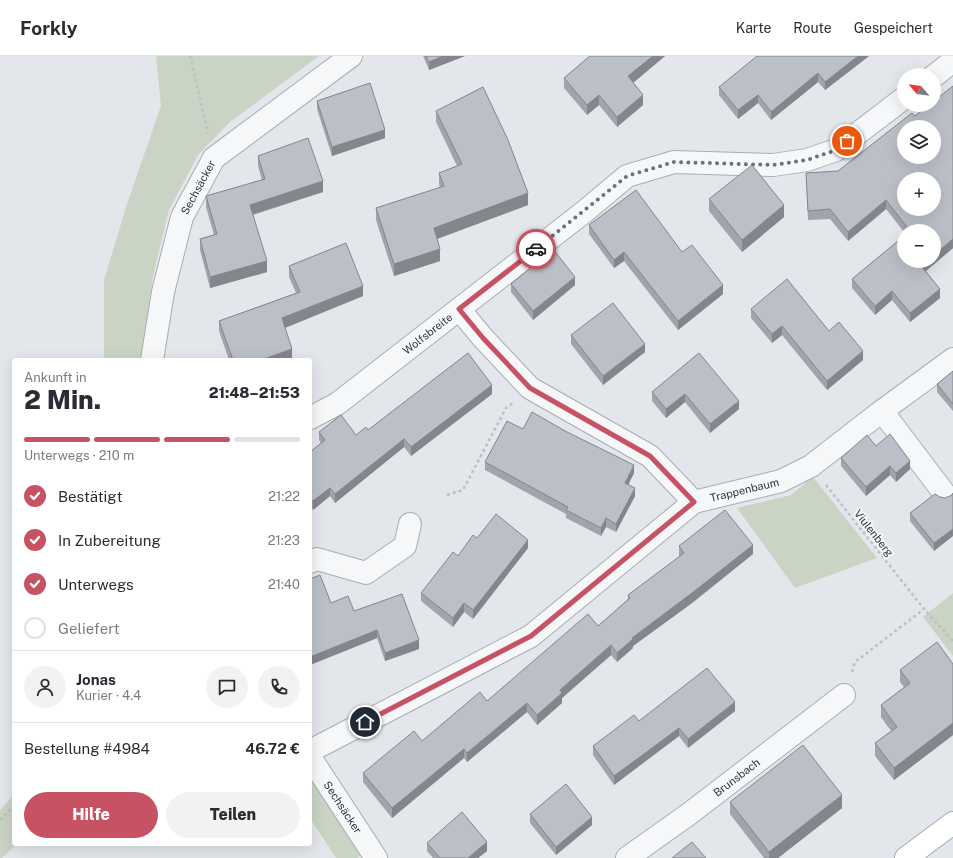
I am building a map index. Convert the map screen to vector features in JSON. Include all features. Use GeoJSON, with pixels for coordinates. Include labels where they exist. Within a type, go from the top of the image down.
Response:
{"type":"FeatureCollection","features":[{"type":"Feature","properties":{"kind":"main road"},"geometry":{"type":"LineString","coordinates":[[906,858],[953,823]]}},
{"type":"Feature","properties":{"kind":"street","name":"Sechsäcker"},"geometry":{"type":"LineString","coordinates":[[152,358],[163,292],[182,217],[214,158],[350,56]]}},
{"type":"Feature","properties":{"kind":"street"},"geometry":{"type":"LineString","coordinates":[[941,70],[953,61]]}},
{"type":"Feature","properties":{"kind":"street","name":"Wolfsbreite"},"geometry":{"type":"LineString","coordinates":[[312,417],[337,404],[584,212],[627,176],[674,162],[773,165],[807,160],[836,150],[897,103]]}},
{"type":"Feature","properties":{"kind":"street"},"geometry":{"type":"LineString","coordinates":[[459,309],[483,338],[530,388],[650,456],[694,502]]}},
{"type":"Feature","properties":{"kind":"street","name":"Trappenbaum"},"geometry":{"type":"LineString","coordinates":[[312,750],[531,636],[694,502],[781,481],[811,466],[953,359]]}},
{"type":"Feature","properties":{"kind":"street"},"geometry":{"type":"LineString","coordinates":[[882,411],[944,493]]}},
{"type":"Feature","properties":{"kind":"street"},"geometry":{"type":"LineString","coordinates":[[312,561],[317,558],[366,573],[405,546],[410,524]]}},
{"type":"Feature","properties":{"kind":"street","name":"Brunsbach"},"geometry":{"type":"LineString","coordinates":[[627,858],[689,814],[844,695]]}},
{"type":"Feature","properties":{"kind":"street","name":"Sechsäcker"},"geometry":{"type":"LineString","coordinates":[[312,760],[376,858]]}},
{"type":"Feature","properties":{"kind":"path"},"geometry":{"type":"LineString","coordinates":[[190,56],[214,158]]}},
{"type":"Feature","properties":{"kind":"path"},"geometry":{"type":"LineString","coordinates":[[447,495],[463,490],[506,408],[530,388]]}},
{"type":"Feature","properties":{"kind":"path","name":"Viulenberg"},"geometry":{"type":"LineString","coordinates":[[811,466],[924,609],[953,641]]}},
{"type":"Feature","properties":{"kind":"path"},"geometry":{"type":"LineString","coordinates":[[844,695],[855,662],[924,609]]}},
{"type":"Feature","properties":{"kind":"path"},"geometry":{"type":"LineString","coordinates":[[0,820],[12,807]]}},
{"type":"Feature","properties":{"kind":"green space"},"geometry":{"type":"Polygon","coordinates":[[[156,56],[319,56],[230,122],[198,155],[169,210],[153,276],[141,358],[104,358],[104,280],[127,204],[161,106],[156,56]]]}},
{"type":"Feature","properties":{"kind":"green space"},"geometry":{"type":"Polygon","coordinates":[[[813,477],[877,558],[795,588],[737,508],[791,495],[813,477]]]}},
{"type":"Feature","properties":{"kind":"green space"},"geometry":{"type":"Polygon","coordinates":[[[953,593],[953,656],[923,617],[953,593]]]}},
{"type":"Feature","properties":{"kind":"green space"},"geometry":{"type":"Polygon","coordinates":[[[312,780],[361,854],[358,858],[336,858],[312,821],[312,780]]]}},
{"type":"Feature","properties":{"kind":"green space"},"geometry":{"type":"Polygon","coordinates":[[[12,797],[12,846],[15,846],[2,858],[0,858],[0,810],[12,797]]]}},
{"type":"Feature","properties":{"kind":"building"},"geometry":{"type":"Polygon","coordinates":[[[426,56],[443,56],[429,62],[426,56]]]}},
{"type":"Feature","properties":{"kind":"building"},"geometry":{"type":"Polygon","coordinates":[[[590,56],[653,56],[628,76],[643,95],[617,117],[599,95],[587,105],[564,78],[590,56]]]}},
{"type":"Feature","properties":{"kind":"building"},"geometry":{"type":"Polygon","coordinates":[[[757,56],[858,56],[825,82],[818,73],[771,112],[758,95],[738,110],[719,87],[757,56]]]}},
{"type":"Feature","properties":{"kind":"building"},"geometry":{"type":"Polygon","coordinates":[[[370,83],[385,130],[332,147],[317,101],[370,83]]]}},
{"type":"Feature","properties":{"kind":"building"},"geometry":{"type":"Polygon","coordinates":[[[953,86],[953,239],[941,249],[941,224],[905,224],[898,216],[941,216],[941,172],[897,172],[897,214],[886,200],[848,232],[830,209],[808,211],[806,173],[838,171],[897,125],[897,164],[941,164],[941,120],[903,120],[912,113],[915,116],[920,112],[941,112],[941,95],[953,86]]]}},
{"type":"Feature","properties":{"kind":"building"},"geometry":{"type":"Polygon","coordinates":[[[483,87],[508,140],[528,193],[434,228],[440,249],[394,264],[376,208],[444,186],[439,173],[462,164],[436,111],[483,87]]]}},
{"type":"Feature","properties":{"kind":"building"},"geometry":{"type":"Polygon","coordinates":[[[308,138],[323,181],[250,205],[267,261],[210,277],[200,239],[217,234],[206,196],[265,179],[258,156],[308,138]]]}},
{"type":"Feature","properties":{"kind":"building"},"geometry":{"type":"Polygon","coordinates":[[[752,165],[784,205],[742,240],[709,199],[752,165]]]}},
{"type":"Feature","properties":{"kind":"building"},"geometry":{"type":"Polygon","coordinates":[[[636,190],[682,252],[692,245],[723,285],[678,321],[624,252],[614,260],[589,225],[636,190]]]}},
{"type":"Feature","properties":{"kind":"building"},"geometry":{"type":"Polygon","coordinates":[[[897,242],[897,268],[923,268],[940,289],[910,313],[892,291],[875,306],[852,279],[897,242]]]}},
{"type":"Feature","properties":{"kind":"building"},"geometry":{"type":"Polygon","coordinates":[[[346,243],[363,286],[282,318],[292,349],[267,358],[232,358],[219,321],[300,292],[289,266],[346,243]]]}},
{"type":"Feature","properties":{"kind":"building"},"geometry":{"type":"Polygon","coordinates":[[[553,249],[575,277],[533,311],[511,284],[553,249]]]}},
{"type":"Feature","properties":{"kind":"building"},"geometry":{"type":"Polygon","coordinates":[[[787,279],[829,331],[839,322],[863,351],[827,381],[782,326],[772,334],[751,309],[787,279]]]}},
{"type":"Feature","properties":{"kind":"building"},"geometry":{"type":"Polygon","coordinates":[[[613,303],[645,344],[603,376],[571,335],[613,303]]]}},
{"type":"Feature","properties":{"kind":"building"},"geometry":{"type":"Polygon","coordinates":[[[468,353],[492,385],[411,447],[404,439],[335,494],[330,488],[313,501],[312,450],[325,440],[319,432],[341,415],[356,435],[366,427],[368,430],[468,353]]]}},
{"type":"Feature","properties":{"kind":"building"},"geometry":{"type":"Polygon","coordinates":[[[699,353],[739,401],[710,424],[685,394],[666,409],[652,392],[699,353]]]}},
{"type":"Feature","properties":{"kind":"building"},"geometry":{"type":"Polygon","coordinates":[[[953,371],[953,404],[937,384],[953,371]]]}},
{"type":"Feature","properties":{"kind":"building"},"geometry":{"type":"Polygon","coordinates":[[[532,412],[567,432],[634,465],[625,483],[635,488],[616,524],[606,518],[601,528],[566,510],[568,507],[485,462],[507,421],[523,429],[532,412]]]}},
{"type":"Feature","properties":{"kind":"building"},"geometry":{"type":"Polygon","coordinates":[[[890,434],[910,461],[896,473],[890,466],[866,487],[841,458],[867,435],[876,446],[890,434]]]}},
{"type":"Feature","properties":{"kind":"building"},"geometry":{"type":"Polygon","coordinates":[[[953,493],[953,529],[934,543],[910,513],[935,494],[945,498],[953,493]]]}},
{"type":"Feature","properties":{"kind":"building"},"geometry":{"type":"Polygon","coordinates":[[[725,510],[753,545],[632,638],[633,639],[617,653],[611,645],[560,690],[562,693],[537,715],[527,703],[467,753],[464,749],[392,808],[363,773],[414,731],[422,741],[480,692],[487,701],[588,614],[598,626],[630,598],[628,595],[684,553],[679,546],[725,510]]]}},
{"type":"Feature","properties":{"kind":"building"},"geometry":{"type":"Polygon","coordinates":[[[496,514],[528,540],[473,610],[464,603],[453,618],[421,593],[453,552],[458,556],[473,535],[477,538],[496,514]]]}},
{"type":"Feature","properties":{"kind":"building"},"geometry":{"type":"Polygon","coordinates":[[[320,575],[331,603],[348,596],[354,611],[402,594],[419,640],[385,653],[377,630],[312,656],[312,578],[320,575]]]}},
{"type":"Feature","properties":{"kind":"building"},"geometry":{"type":"Polygon","coordinates":[[[937,642],[953,664],[953,723],[894,768],[875,743],[897,727],[881,705],[910,683],[900,670],[937,642]]]}},
{"type":"Feature","properties":{"kind":"building"},"geometry":{"type":"Polygon","coordinates":[[[707,668],[735,702],[688,739],[679,728],[614,776],[593,746],[634,715],[639,721],[707,668]]]}},
{"type":"Feature","properties":{"kind":"building"},"geometry":{"type":"Polygon","coordinates":[[[803,745],[842,795],[769,852],[730,802],[803,745]]]}},
{"type":"Feature","properties":{"kind":"building"},"geometry":{"type":"Polygon","coordinates":[[[566,784],[592,817],[556,847],[530,814],[566,784]]]}},
{"type":"Feature","properties":{"kind":"building"},"geometry":{"type":"Polygon","coordinates":[[[462,812],[487,842],[468,858],[440,858],[427,843],[462,812]]]}},
{"type":"Feature","properties":{"kind":"building"},"geometry":{"type":"Polygon","coordinates":[[[692,842],[706,858],[672,858],[692,842]]]}},
{"type":"Feature","properties":{"kind":"way so far"},"geometry":{"type":"LineString","coordinates":[[536,249],[627,176],[674,162],[773,165],[807,160],[836,150],[847,141]]}},
{"type":"Feature","properties":{"kind":"route"},"geometry":{"type":"LineString","coordinates":[[365,722],[531,636],[694,502],[650,456],[530,388],[483,338],[459,309],[536,249]]}}]}
